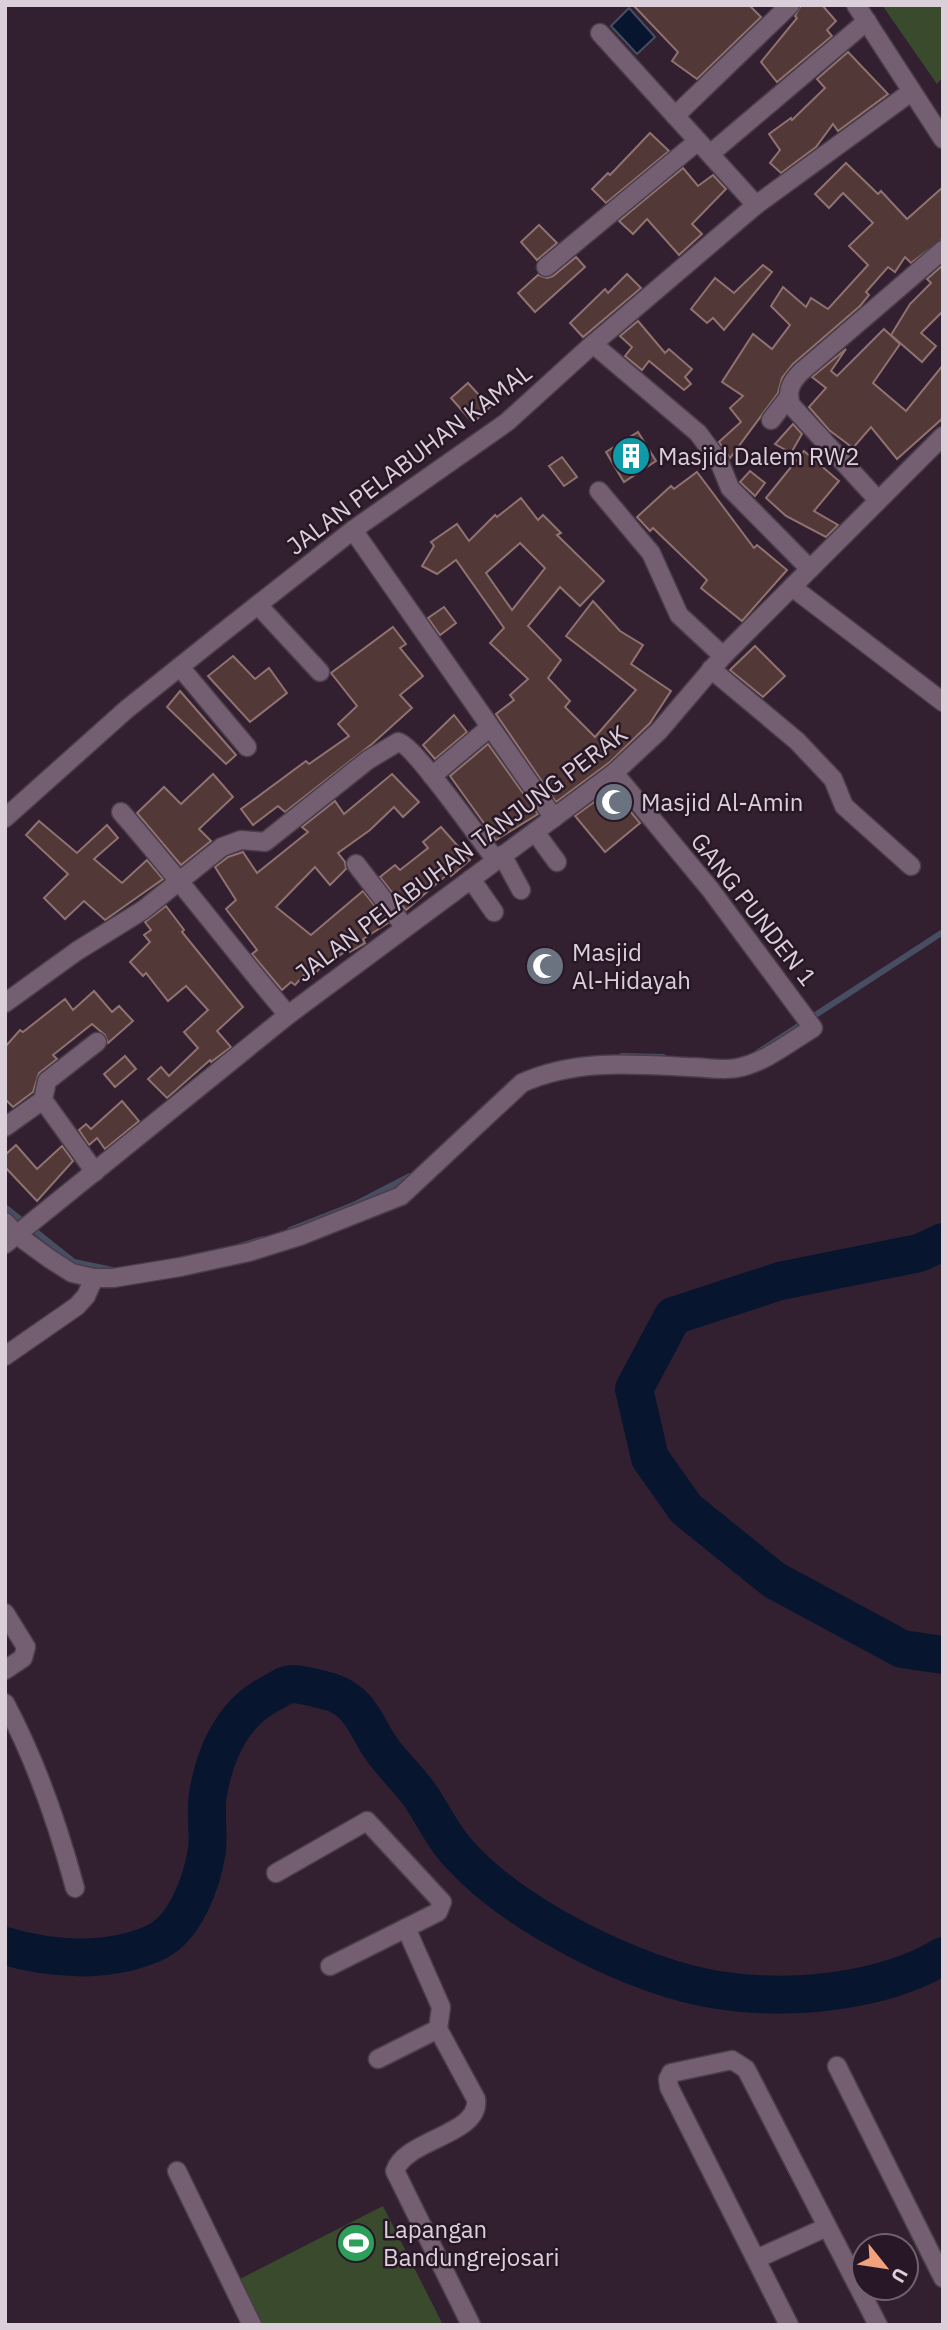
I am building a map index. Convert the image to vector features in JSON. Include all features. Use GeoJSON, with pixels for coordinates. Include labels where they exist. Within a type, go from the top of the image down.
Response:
{"type":"FeatureCollection","features":[{"type":"Feature","properties":{"kind":"street"},"geometry":{"type":"LineString","coordinates":[[675,116],[790,5]]}},
{"type":"Feature","properties":{"kind":"street"},"geometry":{"type":"LineString","coordinates":[[856,5],[943,139]]}},
{"type":"Feature","properties":{"kind":"street"},"geometry":{"type":"LineString","coordinates":[[546,267],[867,21]]}},
{"type":"Feature","properties":{"kind":"street"},"geometry":{"type":"LineString","coordinates":[[600,33],[757,205]]}},
{"type":"Feature","properties":{"kind":"street","name":"JALAN PELABUHAN KAMAL"},"geometry":{"type":"LineString","coordinates":[[5,818],[127,709],[353,530],[507,422],[593,344],[757,205],[911,92]]}},
{"type":"Feature","properties":{"kind":"street"},"geometry":{"type":"LineString","coordinates":[[771,420],[788,398],[792,381],[801,372],[943,250]]}},
{"type":"Feature","properties":{"kind":"street"},"geometry":{"type":"LineString","coordinates":[[593,344],[698,433],[719,461],[730,488],[810,569]]}},
{"type":"Feature","properties":{"kind":"street"},"geometry":{"type":"LineString","coordinates":[[788,398],[829,450],[877,499]]}},
{"type":"Feature","properties":{"kind":"street","name":"JALAN PELABUHAN TANJUNG PERAK"},"geometry":{"type":"LineString","coordinates":[[17,1231],[95,1172],[288,1014],[614,773],[659,731],[717,662],[877,499],[943,436]]}},
{"type":"Feature","properties":{"kind":"street"},"geometry":{"type":"LineString","coordinates":[[599,491],[651,553],[679,615],[717,662],[833,779],[844,806],[911,866]]}},
{"type":"Feature","properties":{"kind":"street"},"geometry":{"type":"LineString","coordinates":[[353,530],[554,818]]}},
{"type":"Feature","properties":{"kind":"street"},"geometry":{"type":"LineString","coordinates":[[792,587],[943,702]]}},
{"type":"Feature","properties":{"kind":"street"},"geometry":{"type":"LineString","coordinates":[[258,605],[320,672]]}},
{"type":"Feature","properties":{"kind":"street"},"geometry":{"type":"LineString","coordinates":[[180,667],[247,747]]}},
{"type":"Feature","properties":{"kind":"street"},"geometry":{"type":"LineString","coordinates":[[432,776],[489,728]]}},
{"type":"Feature","properties":{"kind":"street"},"geometry":{"type":"LineString","coordinates":[[5,1003],[76,951],[143,910],[233,841],[265,842],[282,831],[400,741],[406,744],[499,857],[521,890]]}},
{"type":"Feature","properties":{"kind":"street","name":"GANG PUNDEN 1"},"geometry":{"type":"LineString","coordinates":[[94,1278],[113,1279],[249,1252],[300,1236],[401,1196],[522,1083],[535,1078],[582,1066],[610,1063],[737,1068],[770,1055],[813,1028],[710,889],[614,773]]}},
{"type":"Feature","properties":{"kind":"street"},"geometry":{"type":"LineString","coordinates":[[121,812],[181,880],[237,955],[288,1014]]}},
{"type":"Feature","properties":{"kind":"street"},"geometry":{"type":"LineString","coordinates":[[535,831],[557,862]]}},
{"type":"Feature","properties":{"kind":"street"},"geometry":{"type":"LineString","coordinates":[[356,864],[404,926]]}},
{"type":"Feature","properties":{"kind":"street"},"geometry":{"type":"LineString","coordinates":[[471,879],[495,912]]}},
{"type":"Feature","properties":{"kind":"street"},"geometry":{"type":"LineString","coordinates":[[5,1127],[43,1100],[47,1082],[97,1042]]}},
{"type":"Feature","properties":{"kind":"street"},"geometry":{"type":"LineString","coordinates":[[43,1100],[95,1172]]}},
{"type":"Feature","properties":{"kind":"street"},"geometry":{"type":"LineString","coordinates":[[5,1356],[77,1306],[86,1296],[94,1278],[72,1273],[17,1231]]}},
{"type":"Feature","properties":{"kind":"street"},"geometry":{"type":"LineString","coordinates":[[5,1613],[26,1647],[23,1658],[5,1670]]}},
{"type":"Feature","properties":{"kind":"street"},"geometry":{"type":"LineString","coordinates":[[5,1703],[21,1733],[59,1833],[75,1888]]}},
{"type":"Feature","properties":{"kind":"street"},"geometry":{"type":"LineString","coordinates":[[276,1873],[368,1821],[442,1902],[438,1912],[330,1966]]}},
{"type":"Feature","properties":{"kind":"street"},"geometry":{"type":"LineString","coordinates":[[406,1928],[441,2007],[438,2029],[476,2099],[475,2114],[402,2158],[395,2171],[471,2325]]}},
{"type":"Feature","properties":{"kind":"street"},"geometry":{"type":"LineString","coordinates":[[378,2059],[438,2029]]}},
{"type":"Feature","properties":{"kind":"street"},"geometry":{"type":"LineString","coordinates":[[789,2325],[669,2087],[668,2079],[671,2073],[732,2060],[740,2063],[878,2325]]}},
{"type":"Feature","properties":{"kind":"street"},"geometry":{"type":"LineString","coordinates":[[837,2066],[943,2278]]}},
{"type":"Feature","properties":{"kind":"street"},"geometry":{"type":"LineString","coordinates":[[177,2171],[252,2325]]}},
{"type":"Feature","properties":{"kind":"street"},"geometry":{"type":"LineString","coordinates":[[755,2259],[827,2227]]}},
{"type":"Feature","properties":{"kind":"green space"},"geometry":{"type":"Polygon","coordinates":[[[882,5],[943,5],[943,77],[937,84],[882,5]]]}},
{"type":"Feature","properties":{"kind":"green space","name":"Lapangan Bandungrejosari"},"geometry":{"type":"Polygon","coordinates":[[[383,2206],[443,2325],[261,2325],[238,2280],[383,2206]]]}},
{"type":"Feature","properties":{"kind":"water"},"geometry":{"type":"Polygon","coordinates":[[[629,8],[655,37],[637,54],[611,26],[629,8]]]}},
{"type":"Feature","properties":{"kind":"building"},"geometry":{"type":"Polygon","coordinates":[[[633,5],[749,5],[761,17],[697,79],[672,61],[678,52],[633,5]]]}},
{"type":"Feature","properties":{"kind":"building"},"geometry":{"type":"Polygon","coordinates":[[[801,5],[822,5],[836,21],[827,30],[832,36],[777,82],[761,62],[797,18],[795,16],[801,5]]]}},
{"type":"Feature","properties":{"kind":"building"},"geometry":{"type":"Polygon","coordinates":[[[848,52],[888,94],[838,131],[833,124],[816,147],[781,173],[770,163],[780,150],[769,134],[791,118],[792,120],[825,88],[817,79],[848,52]]]}},
{"type":"Feature","properties":{"kind":"building"},"geometry":{"type":"Polygon","coordinates":[[[650,133],[669,151],[606,203],[592,189],[608,173],[610,175],[650,133]]]}},
{"type":"Feature","properties":{"kind":"building"},"geometry":{"type":"Polygon","coordinates":[[[846,163],[878,194],[881,191],[907,219],[943,187],[943,239],[911,263],[905,257],[895,272],[888,267],[866,292],[869,295],[860,306],[793,364],[782,378],[778,393],[730,458],[719,442],[741,422],[730,408],[743,396],[722,382],[753,334],[772,349],[790,325],[771,306],[783,287],[806,307],[811,298],[828,309],[868,265],[849,246],[873,223],[843,193],[829,208],[815,194],[846,163]]]}},
{"type":"Feature","properties":{"kind":"building"},"geometry":{"type":"Polygon","coordinates":[[[683,168],[698,186],[713,175],[726,189],[692,224],[702,234],[679,255],[647,219],[633,234],[619,221],[683,168]]]}},
{"type":"Feature","properties":{"kind":"building"},"geometry":{"type":"Polygon","coordinates":[[[539,225],[557,243],[537,260],[521,242],[539,225]]]}},
{"type":"Feature","properties":{"kind":"building"},"geometry":{"type":"Polygon","coordinates":[[[576,257],[585,267],[535,312],[518,293],[538,275],[547,278],[553,276],[576,257]]]}},
{"type":"Feature","properties":{"kind":"building"},"geometry":{"type":"Polygon","coordinates":[[[763,265],[772,272],[724,330],[713,318],[707,323],[691,309],[715,278],[734,293],[763,265]]]}},
{"type":"Feature","properties":{"kind":"building"},"geometry":{"type":"Polygon","coordinates":[[[943,265],[943,311],[921,333],[936,346],[922,362],[891,335],[910,304],[931,283],[927,279],[943,265]]]}},
{"type":"Feature","properties":{"kind":"building"},"geometry":{"type":"Polygon","coordinates":[[[627,274],[641,288],[583,337],[570,323],[605,289],[608,293],[627,274]]]}},
{"type":"Feature","properties":{"kind":"building"},"geometry":{"type":"Polygon","coordinates":[[[638,321],[665,353],[669,349],[692,369],[685,377],[691,384],[684,390],[649,361],[642,370],[625,356],[632,347],[620,336],[638,321]]]}},
{"type":"Feature","properties":{"kind":"building"},"geometry":{"type":"Polygon","coordinates":[[[884,329],[900,344],[873,383],[906,411],[943,365],[943,418],[897,459],[871,427],[853,448],[829,430],[809,407],[826,388],[812,377],[846,349],[831,371],[837,376],[884,329]]]}},
{"type":"Feature","properties":{"kind":"building"},"geometry":{"type":"Polygon","coordinates":[[[468,383],[490,407],[473,423],[451,398],[468,383]]]}},
{"type":"Feature","properties":{"kind":"building"},"geometry":{"type":"Polygon","coordinates":[[[793,424],[802,434],[791,453],[775,444],[793,424]]]}},
{"type":"Feature","properties":{"kind":"building","name":"Masjid Dalem RW2"},"geometry":{"type":"Polygon","coordinates":[[[638,432],[656,461],[624,482],[606,452],[638,432]]]}},
{"type":"Feature","properties":{"kind":"building"},"geometry":{"type":"Polygon","coordinates":[[[804,451],[839,481],[814,511],[838,525],[826,537],[786,516],[766,498],[804,451]]]}},
{"type":"Feature","properties":{"kind":"building"},"geometry":{"type":"Polygon","coordinates":[[[562,457],[577,477],[564,486],[549,466],[562,457]]]}},
{"type":"Feature","properties":{"kind":"building"},"geometry":{"type":"Polygon","coordinates":[[[750,471],[765,483],[755,496],[740,482],[750,471]]]}},
{"type":"Feature","properties":{"kind":"building"},"geometry":{"type":"Polygon","coordinates":[[[697,472],[754,548],[757,545],[787,570],[742,621],[701,588],[707,580],[653,528],[650,531],[637,517],[671,486],[674,489],[697,472]]]}},
{"type":"Feature","properties":{"kind":"building"},"geometry":{"type":"Polygon","coordinates":[[[521,498],[538,520],[543,515],[561,533],[557,535],[604,581],[580,606],[560,587],[528,626],[561,660],[548,678],[570,701],[565,707],[595,737],[636,690],[566,636],[593,601],[620,631],[643,645],[631,664],[671,691],[650,723],[610,762],[556,802],[496,714],[514,700],[510,695],[528,679],[490,643],[504,628],[456,560],[437,574],[422,566],[434,546],[431,542],[457,524],[469,541],[495,515],[497,517],[521,498]],[[520,543],[486,573],[512,610],[545,568],[520,543]]]}},
{"type":"Feature","properties":{"kind":"building"},"geometry":{"type":"Polygon","coordinates":[[[444,607],[456,623],[440,635],[428,618],[444,607]]]}},
{"type":"Feature","properties":{"kind":"building"},"geometry":{"type":"Polygon","coordinates":[[[393,627],[406,644],[400,648],[423,676],[400,695],[412,708],[372,744],[285,812],[278,806],[253,825],[241,809],[306,761],[309,764],[349,736],[338,724],[357,706],[331,673],[393,627]]]}},
{"type":"Feature","properties":{"kind":"building"},"geometry":{"type":"Polygon","coordinates":[[[755,646],[785,676],[763,697],[730,670],[755,646]]]}},
{"type":"Feature","properties":{"kind":"building"},"geometry":{"type":"Polygon","coordinates":[[[233,656],[255,679],[269,668],[287,693],[250,722],[208,676],[233,656]]]}},
{"type":"Feature","properties":{"kind":"building"},"geometry":{"type":"Polygon","coordinates":[[[180,691],[236,755],[226,764],[167,707],[180,691]]]}},
{"type":"Feature","properties":{"kind":"building"},"geometry":{"type":"Polygon","coordinates":[[[454,715],[467,732],[435,759],[423,745],[454,715]]]}},
{"type":"Feature","properties":{"kind":"building"},"geometry":{"type":"Polygon","coordinates":[[[488,744],[538,814],[496,840],[450,776],[488,744]]]}},
{"type":"Feature","properties":{"kind":"building"},"geometry":{"type":"Polygon","coordinates":[[[213,774],[233,797],[199,829],[211,841],[181,865],[137,813],[164,787],[181,804],[213,774]]]}},
{"type":"Feature","properties":{"kind":"building"},"geometry":{"type":"Polygon","coordinates":[[[392,774],[419,802],[403,817],[394,807],[370,830],[338,853],[345,862],[346,869],[330,885],[315,867],[276,907],[311,935],[363,891],[388,923],[363,939],[365,943],[350,952],[348,949],[330,963],[327,960],[312,977],[307,972],[295,985],[291,982],[282,990],[252,954],[257,950],[226,909],[236,900],[215,867],[228,857],[243,852],[257,873],[308,832],[302,827],[335,801],[344,814],[392,774]]]}},
{"type":"Feature","properties":{"kind":"building","name":"Masjid Al-Amin"},"geometry":{"type":"Polygon","coordinates":[[[612,789],[640,823],[605,852],[575,816],[612,789]]]}},
{"type":"Feature","properties":{"kind":"building"},"geometry":{"type":"Polygon","coordinates":[[[39,821],[77,853],[107,825],[118,838],[94,859],[122,883],[147,860],[163,879],[105,920],[84,901],[65,919],[44,898],[68,874],[26,835],[39,821]]]}},
{"type":"Feature","properties":{"kind":"building"},"geometry":{"type":"Polygon","coordinates":[[[441,827],[470,860],[451,876],[449,873],[406,910],[380,877],[395,865],[400,870],[428,848],[423,842],[441,827]]]}},
{"type":"Feature","properties":{"kind":"building"},"geometry":{"type":"Polygon","coordinates":[[[166,906],[184,930],[182,932],[243,1007],[217,1031],[231,1047],[211,1062],[210,1060],[167,1098],[148,1079],[161,1067],[169,1076],[198,1048],[184,1032],[208,1010],[186,986],[168,1001],[146,973],[143,976],[130,962],[150,942],[144,935],[151,930],[145,922],[166,906]]]}},
{"type":"Feature","properties":{"kind":"building","name":"Masjid Al-Hidayah"},"geometry":{"type":"Polygon","coordinates":[[[554,949],[563,965],[538,983],[528,968],[554,949]]]}},
{"type":"Feature","properties":{"kind":"building"},"geometry":{"type":"Polygon","coordinates":[[[94,991],[112,1012],[119,1006],[133,1021],[108,1043],[105,1035],[92,1024],[53,1055],[57,1059],[39,1073],[33,1092],[13,1107],[5,1099],[5,1047],[20,1030],[23,1032],[65,999],[73,1010],[94,991]]]}},
{"type":"Feature","properties":{"kind":"building"},"geometry":{"type":"Polygon","coordinates":[[[125,1056],[136,1069],[115,1087],[104,1074],[125,1056]]]}},
{"type":"Feature","properties":{"kind":"building"},"geometry":{"type":"Polygon","coordinates":[[[122,1101],[139,1121],[105,1149],[97,1138],[89,1145],[79,1130],[86,1124],[91,1129],[122,1101]]]}},
{"type":"Feature","properties":{"kind":"building"},"geometry":{"type":"Polygon","coordinates":[[[16,1145],[37,1169],[62,1146],[73,1161],[37,1201],[5,1167],[5,1155],[16,1145]]]}},
{"type":"Feature","properties":{"kind":"waterway"},"geometry":{"type":"LineString","coordinates":[[757,1053],[943,932]]}},
{"type":"Feature","properties":{"kind":"waterway"},"geometry":{"type":"LineString","coordinates":[[622,1056],[663,1057]]}},
{"type":"Feature","properties":{"kind":"waterway"},"geometry":{"type":"LineString","coordinates":[[290,1230],[356,1204],[410,1176]]}},
{"type":"Feature","properties":{"kind":"waterway"},"geometry":{"type":"LineString","coordinates":[[5,1207],[74,1262],[112,1270]]}},
{"type":"Feature","properties":{"kind":"waterway"},"geometry":{"type":"LineString","coordinates":[[240,1246],[263,1239]]}},
{"type":"Feature","properties":{"kind":"waterway"},"geometry":{"type":"LineString","coordinates":[[943,1242],[919,1253],[780,1281],[673,1316],[634,1389],[650,1458],[686,1509],[774,1580],[902,1649],[943,1655]]}},
{"type":"Feature","properties":{"kind":"waterway"},"geometry":{"type":"LineString","coordinates":[[5,1946],[60,1957],[98,1957],[135,1950],[164,1938],[183,1917],[205,1863],[208,1794],[221,1749],[236,1722],[247,1711],[258,1701],[291,1684],[331,1692],[350,1702],[383,1751],[419,1794],[461,1856],[513,1901],[545,1922],[615,1958],[686,1983],[718,1990],[774,1995],[863,1986],[918,1969],[943,1956]]}},
{"type":"Feature","properties":{"kind":"place","name":"Masjid Dalem RW2"},"geometry":{"type":"Point","coordinates":[631,456]}},
{"type":"Feature","properties":{"kind":"place","name":"Masjid Al-Amin"},"geometry":{"type":"Point","coordinates":[614,802]}},
{"type":"Feature","properties":{"kind":"place","name":"Masjid Al-Hidayah"},"geometry":{"type":"Point","coordinates":[545,966]}},
{"type":"Feature","properties":{"kind":"place","name":"Lapangan Bandungrejosari"},"geometry":{"type":"Point","coordinates":[356,2243]}}]}
